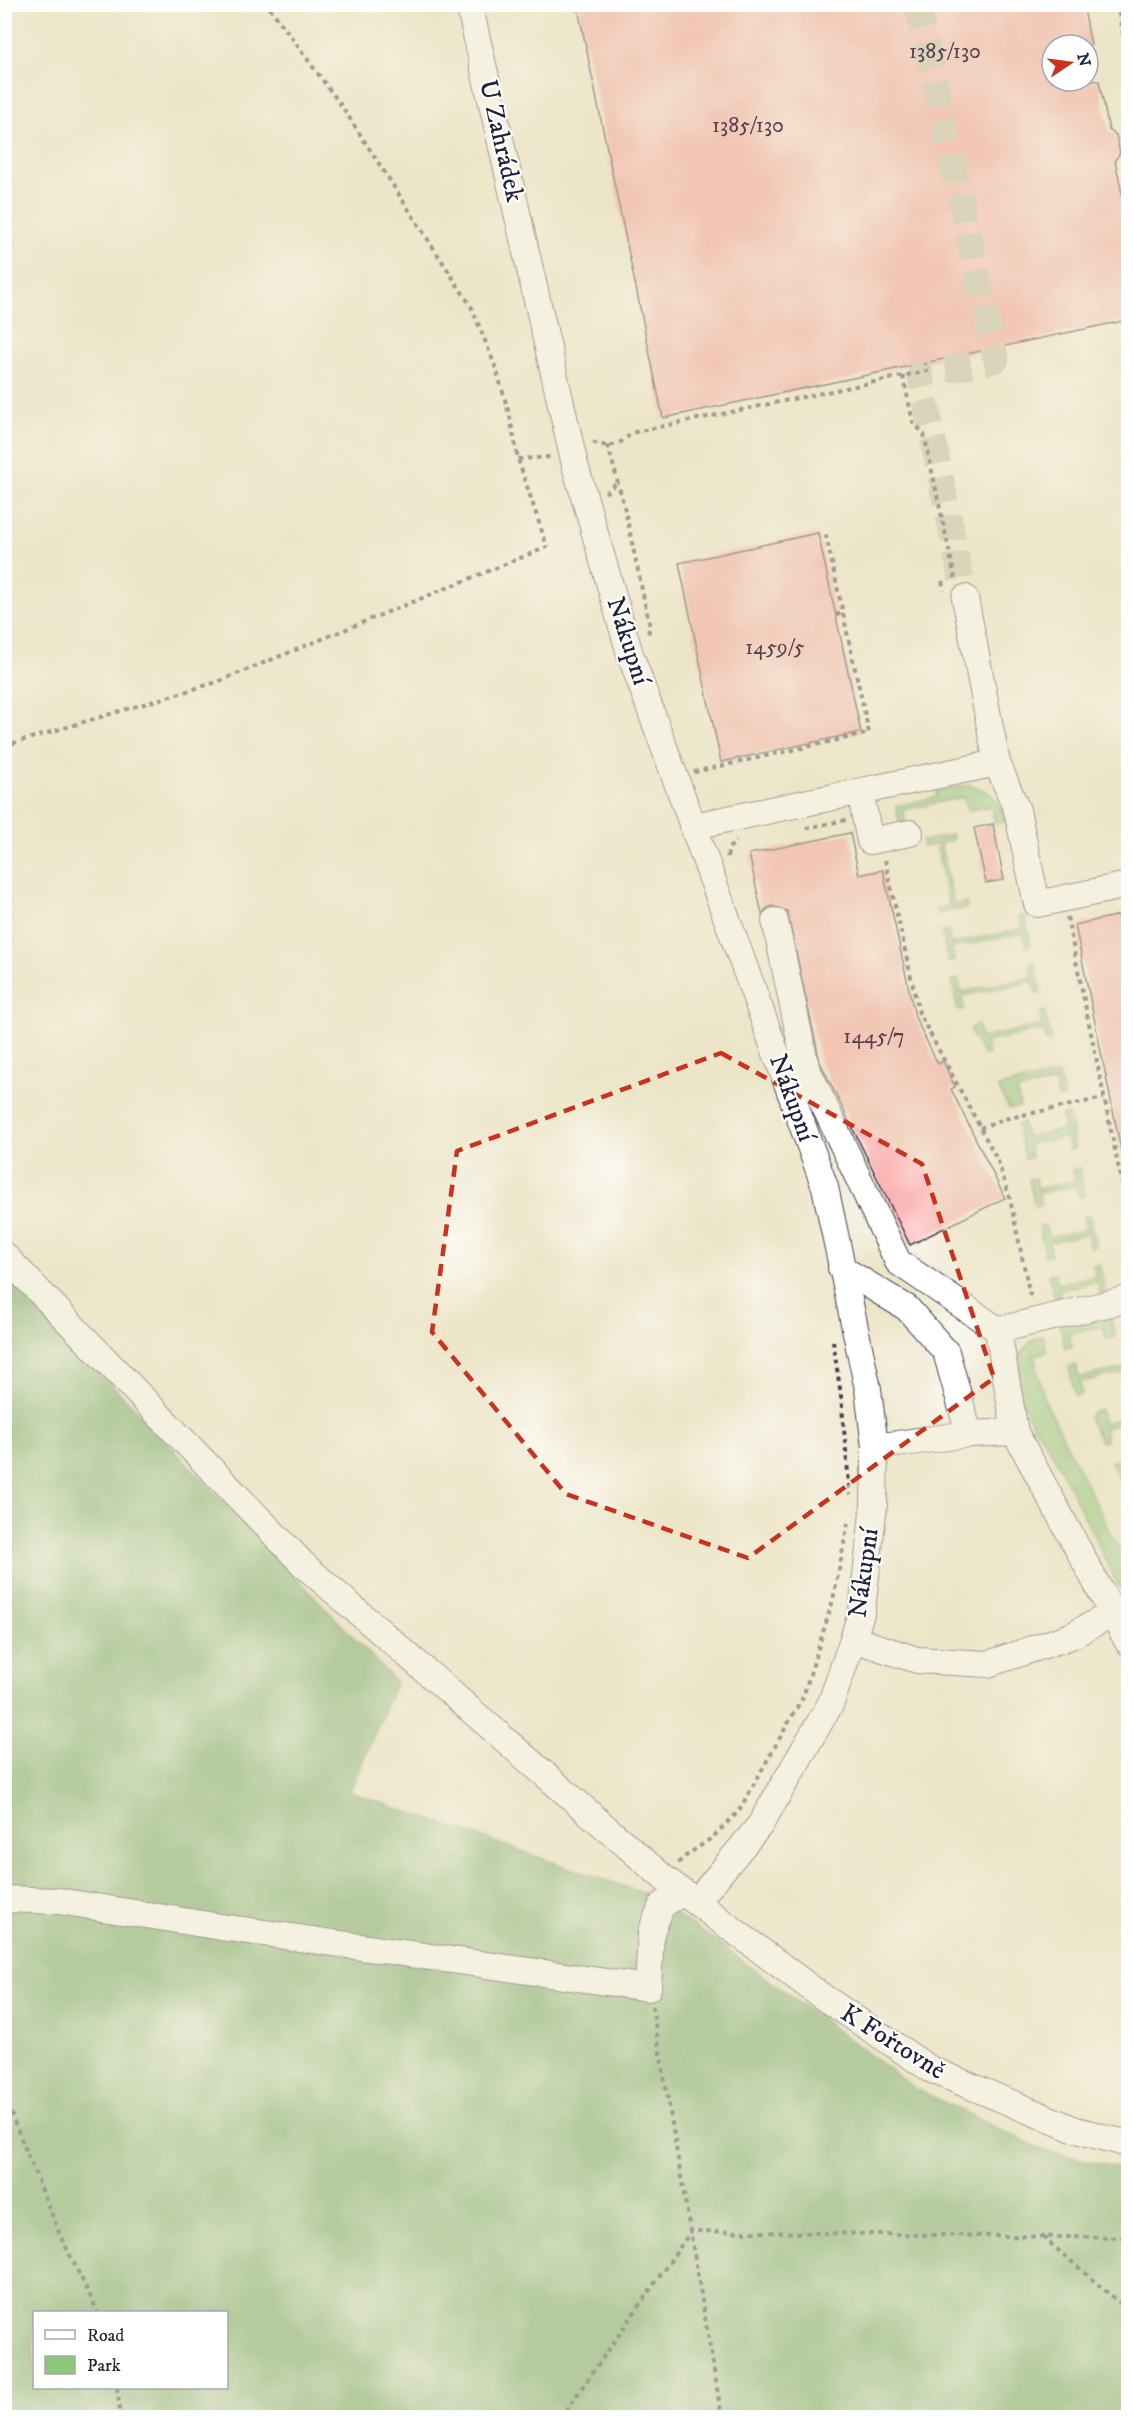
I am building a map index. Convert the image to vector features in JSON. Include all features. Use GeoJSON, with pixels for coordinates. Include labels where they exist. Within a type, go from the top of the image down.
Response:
{"type":"FeatureCollection","features":[{"type":"Feature","properties":{"kind":"street","name":"U Zahrádek"},"geometry":{"type":"LineString","coordinates":[[469,4],[532,278]]}},
{"type":"Feature","properties":{"kind":"street","name":"Nákupní"},"geometry":{"type":"LineString","coordinates":[[532,278],[575,465],[630,654],[825,1187],[868,1389],[875,1448],[873,1505],[863,1598],[853,1639],[831,1703],[760,1825],[682,1891],[662,1905],[651,1932],[648,1988]]}},
{"type":"Feature","properties":{"kind":"street"},"geometry":{"type":"LineString","coordinates":[[955,590],[997,762],[1017,810],[1037,904],[1128,885]]}},
{"type":"Feature","properties":{"kind":"street"},"geometry":{"type":"LineString","coordinates":[[694,826],[997,762]]}},
{"type":"Feature","properties":{"kind":"street"},"geometry":{"type":"LineString","coordinates":[[860,792],[870,841],[910,833]]}},
{"type":"Feature","properties":{"kind":"street"},"geometry":{"type":"LineString","coordinates":[[775,921],[806,1067],[898,1262],[998,1330],[1015,1432],[1120,1610],[1128,1642]]}},
{"type":"Feature","properties":{"kind":"street","name":"K Fořtovně"},"geometry":{"type":"LineString","coordinates":[[4,1255],[305,1566],[682,1891],[820,1995],[930,2069],[1073,2129],[1128,2144]]}},
{"type":"Feature","properties":{"kind":"street"},"geometry":{"type":"LineString","coordinates":[[842,1268],[907,1308],[946,1352],[969,1434]]}},
{"type":"Feature","properties":{"kind":"street"},"geometry":{"type":"LineString","coordinates":[[998,1330],[1128,1299]]}},
{"type":"Feature","properties":{"kind":"street"},"geometry":{"type":"LineString","coordinates":[[875,1448],[969,1434],[1015,1432]]}},
{"type":"Feature","properties":{"kind":"street"},"geometry":{"type":"LineString","coordinates":[[853,1639],[917,1660],[988,1664],[1071,1636],[1120,1610]]}},
{"type":"Feature","properties":{"kind":"street"},"geometry":{"type":"LineString","coordinates":[[4,1899],[59,1901],[233,1929],[648,1988]]}},
{"type":"Feature","properties":{"kind":"path"},"geometry":{"type":"LineString","coordinates":[[4,746],[217,682],[547,547],[518,459],[510,417],[496,368],[471,306],[343,108],[267,4]]}},
{"type":"Feature","properties":{"kind":"path"},"geometry":{"type":"LineString","coordinates":[[1118,4],[1128,58]]}},
{"type":"Feature","properties":{"kind":"path"},"geometry":{"type":"LineString","coordinates":[[591,441],[601,446],[608,445],[626,439],[632,433],[927,371],[925,363]]}},
{"type":"Feature","properties":{"kind":"path"},"geometry":{"type":"LineString","coordinates":[[903,376],[913,422],[924,434],[955,590]]}},
{"type":"Feature","properties":{"kind":"path"},"geometry":{"type":"LineString","coordinates":[[608,445],[650,627],[648,635],[640,639]]}},
{"type":"Feature","properties":{"kind":"path"},"geometry":{"type":"LineString","coordinates":[[518,459],[555,457]]}},
{"type":"Feature","properties":{"kind":"path"},"geometry":{"type":"LineString","coordinates":[[603,496],[618,482]]}},
{"type":"Feature","properties":{"kind":"path"},"geometry":{"type":"LineString","coordinates":[[690,773],[869,733],[825,531]]}},
{"type":"Feature","properties":{"kind":"path"},"geometry":{"type":"LineString","coordinates":[[942,581],[955,590]]}},
{"type":"Feature","properties":{"kind":"path"},"geometry":{"type":"LineString","coordinates":[[836,615],[843,613]]}},
{"type":"Feature","properties":{"kind":"path"},"geometry":{"type":"LineString","coordinates":[[884,856],[919,1013],[998,1161],[1010,1199],[1035,1320]]}},
{"type":"Feature","properties":{"kind":"path"},"geometry":{"type":"LineString","coordinates":[[1063,899],[1128,1213]]}},
{"type":"Feature","properties":{"kind":"path"},"geometry":{"type":"LineString","coordinates":[[980,1128],[1004,1119],[1104,1098]]}},
{"type":"Feature","properties":{"kind":"path"},"geometry":{"type":"LineString","coordinates":[[833,1340],[841,1396],[851,1505]]}},
{"type":"Feature","properties":{"kind":"path"},"geometry":{"type":"LineString","coordinates":[[682,1891],[683,1858],[713,1837],[738,1812],[803,1697],[833,1600],[849,1516]]}},
{"type":"Feature","properties":{"kind":"path"},"geometry":{"type":"LineString","coordinates":[[648,1988],[722,2418]]}},
{"type":"Feature","properties":{"kind":"path"},"geometry":{"type":"LineString","coordinates":[[4,2096],[60,2235],[97,2311]]}},
{"type":"Feature","properties":{"kind":"path"},"geometry":{"type":"LineString","coordinates":[[691,2230],[1128,2238]]}},
{"type":"Feature","properties":{"kind":"path"},"geometry":{"type":"LineString","coordinates":[[561,2418],[691,2230]]}},
{"type":"Feature","properties":{"kind":"path"},"geometry":{"type":"LineString","coordinates":[[1043,2237],[1128,2310]]}},
{"type":"Feature","properties":{"kind":"path"},"geometry":{"type":"LineString","coordinates":[[117,2389],[121,2418]]}},
{"type":"Feature","properties":{"kind":"highlighted area"},"geometry":{"type":"Polygon","coordinates":[[[721,1053],[922,1164],[994,1378],[748,1558],[566,1494],[432,1332],[457,1151],[721,1053]]]}},
{"type":"Feature","properties":{"kind":"green space"},"geometry":{"type":"Polygon","coordinates":[[[970,785],[984,790],[998,802],[1005,822],[995,824],[991,806],[967,811],[964,797],[903,810],[906,825],[900,826],[896,806],[937,797],[936,791],[970,785]]]}},
{"type":"Feature","properties":{"kind":"green space"},"geometry":{"type":"Polygon","coordinates":[[[952,835],[953,840],[940,843],[954,905],[966,903],[967,908],[937,914],[936,909],[949,906],[936,844],[923,847],[922,841],[952,835]]]}},
{"type":"Feature","properties":{"kind":"green space"},"geometry":{"type":"Polygon","coordinates":[[[1025,915],[1031,945],[1026,946],[1023,933],[952,948],[954,961],[948,962],[942,932],[948,931],[951,944],[1022,929],[1019,916],[1025,915]]]}},
{"type":"Feature","properties":{"kind":"green space"},"geometry":{"type":"Polygon","coordinates":[[[1035,963],[1041,993],[1036,994],[1033,981],[962,996],[964,1009],[958,1010],[952,981],[958,979],[961,992],[1032,977],[1030,964],[1035,963]]]}},
{"type":"Feature","properties":{"kind":"green space"},"geometry":{"type":"Polygon","coordinates":[[[1045,1011],[1051,1041],[1046,1042],[1043,1030],[986,1042],[988,1054],[983,1055],[972,1035],[971,1027],[978,1025],[981,1038],[1042,1025],[1040,1012],[1045,1011]]]}},
{"type":"Feature","properties":{"kind":"green space"},"geometry":{"type":"Polygon","coordinates":[[[1059,1074],[1064,1097],[1058,1099],[1055,1082],[1017,1090],[1020,1107],[1009,1109],[998,1087],[1059,1074]]]}},
{"type":"Feature","properties":{"kind":"green space"},"geometry":{"type":"Polygon","coordinates":[[[1068,1114],[1075,1148],[1069,1150],[1066,1137],[1029,1144],[1031,1158],[1025,1159],[1017,1125],[1023,1123],[1026,1137],[1064,1130],[1062,1115],[1068,1114]]]}},
{"type":"Feature","properties":{"kind":"green space"},"geometry":{"type":"Polygon","coordinates":[[[1079,1168],[1085,1196],[1079,1197],[1076,1186],[1039,1193],[1041,1206],[1035,1207],[1029,1179],[1035,1178],[1038,1189],[1075,1181],[1073,1170],[1079,1168]]]}},
{"type":"Feature","properties":{"kind":"green space"},"geometry":{"type":"Polygon","coordinates":[[[1089,1216],[1096,1246],[1090,1247],[1087,1234],[1049,1242],[1051,1255],[1045,1256],[1039,1226],[1045,1225],[1048,1237],[1086,1230],[1083,1217],[1089,1216]]]}},
{"type":"Feature","properties":{"kind":"green space"},"geometry":{"type":"Polygon","coordinates":[[[1099,1264],[1106,1293],[1100,1295],[1097,1282],[1059,1290],[1062,1303],[1056,1304],[1049,1274],[1055,1273],[1058,1284],[1095,1276],[1093,1265],[1099,1264]]]}},
{"type":"Feature","properties":{"kind":"green space"},"geometry":{"type":"Polygon","coordinates":[[[4,1272],[396,1682],[350,1792],[643,1893],[713,1939],[916,2089],[1046,2151],[1128,2170],[1128,2417],[5,2417],[4,1272]]]}},
{"type":"Feature","properties":{"kind":"green space"},"geometry":{"type":"Polygon","coordinates":[[[1110,1312],[1115,1337],[1106,1339],[1103,1326],[1069,1333],[1072,1346],[1065,1348],[1059,1322],[1110,1312]]]}},
{"type":"Feature","properties":{"kind":"green space"},"geometry":{"type":"Polygon","coordinates":[[[1043,1335],[1047,1352],[1034,1355],[1044,1399],[1128,1568],[1128,1586],[1119,1587],[1057,1461],[1024,1406],[1016,1364],[1026,1346],[1043,1335]]]}},
{"type":"Feature","properties":{"kind":"green space"},"geometry":{"type":"Polygon","coordinates":[[[1076,1365],[1079,1378],[1128,1367],[1128,1372],[1080,1382],[1082,1394],[1075,1396],[1069,1367],[1076,1365]]]}},
{"type":"Feature","properties":{"kind":"green space"},"geometry":{"type":"Polygon","coordinates":[[[1100,1410],[1103,1423],[1128,1417],[1128,1422],[1104,1428],[1106,1441],[1101,1442],[1088,1418],[1092,1412],[1100,1410]]]}},
{"type":"Feature","properties":{"kind":"green space"},"geometry":{"type":"Polygon","coordinates":[[[1123,1457],[1125,1468],[1128,1468],[1126,1474],[1128,1486],[1123,1487],[1111,1462],[1123,1457]]]}},
{"type":"Feature","properties":{"kind":"building"},"geometry":{"type":"Polygon","coordinates":[[[577,4],[1083,4],[1089,33],[1040,33],[1040,93],[1100,93],[1100,86],[1109,130],[1116,135],[1120,153],[1115,160],[1128,222],[1128,320],[663,418],[577,4]]]}},
{"type":"Feature","properties":{"kind":"building"},"geometry":{"type":"Polygon","coordinates":[[[818,533],[861,732],[721,762],[679,563],[818,533]]]}},
{"type":"Feature","properties":{"kind":"building"},"geometry":{"type":"Polygon","coordinates":[[[993,824],[1004,880],[986,883],[974,828],[993,824]]]}},
{"type":"Feature","properties":{"kind":"building"},"geometry":{"type":"Polygon","coordinates":[[[850,833],[859,875],[883,870],[915,1017],[938,1064],[943,1061],[955,1087],[951,1089],[1005,1198],[910,1245],[820,1062],[787,911],[772,906],[762,914],[749,854],[850,833]]]}},
{"type":"Feature","properties":{"kind":"building"},"geometry":{"type":"Polygon","coordinates":[[[1128,913],[1128,1149],[1121,1150],[1075,925],[1128,913]]]}},
{"type":"Feature","properties":{"kind":"tunnel"},"geometry":{"type":"LineString","coordinates":[[917,4],[996,360],[920,375],[965,598]]}}]}
